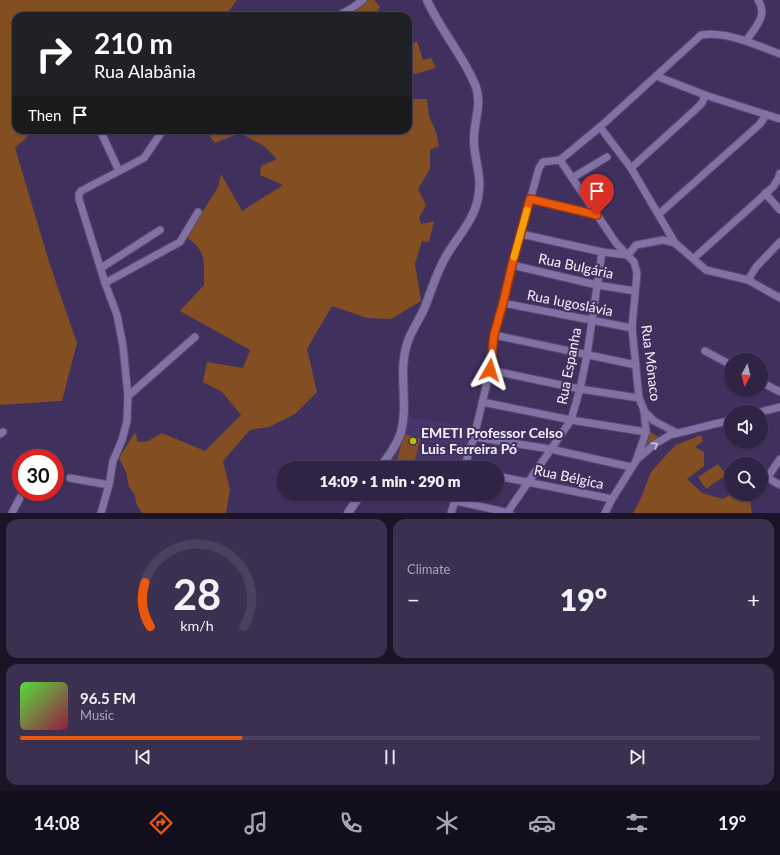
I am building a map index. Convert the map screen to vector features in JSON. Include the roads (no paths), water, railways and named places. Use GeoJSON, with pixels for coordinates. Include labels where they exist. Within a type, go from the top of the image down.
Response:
{"type":"FeatureCollection","features":[{"type":"Feature","properties":{"kind":"street"},"geometry":{"type":"LineString","coordinates":[[345,12],[363,0]]}},
{"type":"Feature","properties":{"kind":"street"},"geometry":{"type":"LineString","coordinates":[[385,461],[396,445],[403,421],[403,362],[408,341],[444,260],[457,238],[468,224],[475,209],[479,192],[480,176],[474,142],[474,130],[479,103],[476,87],[466,67],[426,0]]}},
{"type":"Feature","properties":{"kind":"street"},"geometry":{"type":"LineString","coordinates":[[746,41],[762,17],[763,10],[758,0]]}},
{"type":"Feature","properties":{"kind":"street"},"geometry":{"type":"LineString","coordinates":[[466,461],[474,437],[490,370],[494,335],[530,199],[539,168],[543,162],[560,160],[600,127],[701,35],[711,34],[746,41],[780,54]]}},
{"type":"Feature","properties":{"kind":"street"},"geometry":{"type":"LineString","coordinates":[[656,76],[705,95],[780,119]]}},
{"type":"Feature","properties":{"kind":"street"},"geometry":{"type":"LineString","coordinates":[[631,168],[695,110],[702,103],[705,95]]}},
{"type":"Feature","properties":{"kind":"street"},"geometry":{"type":"LineString","coordinates":[[659,214],[760,124],[766,115]]}},
{"type":"Feature","properties":{"kind":"street"},"geometry":{"type":"LineString","coordinates":[[600,127],[631,168],[675,243],[706,270],[748,280],[780,298]]}},
{"type":"Feature","properties":{"kind":"street"},"geometry":{"type":"LineString","coordinates":[[102,134],[119,171]]}},
{"type":"Feature","properties":{"kind":"street"},"geometry":{"type":"LineString","coordinates":[[100,513],[109,485],[113,461],[122,440],[127,421],[128,396],[118,315],[101,268],[79,199],[79,194],[144,158],[160,134]]}},
{"type":"Feature","properties":{"kind":"street"},"geometry":{"type":"LineString","coordinates":[[572,178],[607,157]]}},
{"type":"Feature","properties":{"kind":"street","name":"Rua Mônaco"},"geometry":{"type":"LineString","coordinates":[[560,160],[616,243],[634,262],[637,273],[632,328],[639,398],[644,410],[646,432],[636,461],[612,499],[606,513]]}},
{"type":"Feature","properties":{"kind":"street"},"geometry":{"type":"LineString","coordinates":[[694,258],[775,184],[780,173]]}},
{"type":"Feature","properties":{"kind":"street"},"geometry":{"type":"LineString","coordinates":[[765,193],[780,210]]}},
{"type":"Feature","properties":{"kind":"street"},"geometry":{"type":"LineString","coordinates":[[530,199],[597,215]]}},
{"type":"Feature","properties":{"kind":"street"},"geometry":{"type":"LineString","coordinates":[[106,283],[180,242],[198,212]]}},
{"type":"Feature","properties":{"kind":"street"},"geometry":{"type":"LineString","coordinates":[[101,268],[160,230]]}},
{"type":"Feature","properties":{"kind":"street"},"geometry":{"type":"LineString","coordinates":[[521,234],[602,252],[628,255],[636,245],[663,240],[675,243]]}},
{"type":"Feature","properties":{"kind":"street"},"geometry":{"type":"LineString","coordinates":[[748,280],[756,267],[780,242]]}},
{"type":"Feature","properties":{"kind":"street","name":"Rua Espanha"},"geometry":{"type":"LineString","coordinates":[[508,513],[571,420],[580,389],[587,355],[602,252]]}},
{"type":"Feature","properties":{"kind":"street","name":"Rua Bulgária"},"geometry":{"type":"LineString","coordinates":[[512,265],[597,285],[635,291]]}},
{"type":"Feature","properties":{"kind":"street","name":"Rua Iugoslávia"},"geometry":{"type":"LineString","coordinates":[[503,303],[632,328]]}},
{"type":"Feature","properties":{"kind":"street"},"geometry":{"type":"LineString","coordinates":[[494,335],[636,365]]}},
{"type":"Feature","properties":{"kind":"street"},"geometry":{"type":"LineString","coordinates":[[128,396],[195,337]]}},
{"type":"Feature","properties":{"kind":"street"},"geometry":{"type":"LineString","coordinates":[[705,351],[724,361]]}},
{"type":"Feature","properties":{"kind":"street"},"geometry":{"type":"LineString","coordinates":[[490,370],[580,389],[639,398]]}},
{"type":"Feature","properties":{"kind":"street"},"geometry":{"type":"LineString","coordinates":[[768,386],[780,392]]}},
{"type":"Feature","properties":{"kind":"street"},"geometry":{"type":"LineString","coordinates":[[482,402],[571,420],[646,432]]}},
{"type":"Feature","properties":{"kind":"street"},"geometry":{"type":"LineString","coordinates":[[768,410],[780,407]]}},
{"type":"Feature","properties":{"kind":"street"},"geometry":{"type":"LineString","coordinates":[[644,410],[654,421],[677,433]]}},
{"type":"Feature","properties":{"kind":"street"},"geometry":{"type":"LineString","coordinates":[[636,461],[655,444],[670,435],[724,422]]}},
{"type":"Feature","properties":{"kind":"street"},"geometry":{"type":"LineString","coordinates":[[474,437],[550,449],[631,467]]}},
{"type":"Feature","properties":{"kind":"street"},"geometry":{"type":"LineString","coordinates":[[768,472],[780,459]]}},
{"type":"Feature","properties":{"kind":"street","name":"Rua Bélgica"},"geometry":{"type":"LineString","coordinates":[[504,477],[612,499]]}},
{"type":"Feature","properties":{"kind":"street"},"geometry":{"type":"LineString","coordinates":[[70,478],[109,485]]}},
{"type":"Feature","properties":{"kind":"street"},"geometry":{"type":"LineString","coordinates":[[768,478],[780,486]]}},
{"type":"Feature","properties":{"kind":"street"},"geometry":{"type":"LineString","coordinates":[[12,513],[18,501]]}},
{"type":"Feature","properties":{"kind":"street"},"geometry":{"type":"LineString","coordinates":[[348,513],[356,501]]}},
{"type":"Feature","properties":{"kind":"street"},"geometry":{"type":"LineString","coordinates":[[451,513],[455,501]]}},
{"type":"Feature","properties":{"kind":"street"},"geometry":{"type":"LineString","coordinates":[[469,501],[508,513]]}},
{"type":"Feature","properties":{"kind":"place","name":"EMETI Professor Celso Luis Ferreira Pó"},"geometry":{"type":"Point","coordinates":[413,441]}}]}
